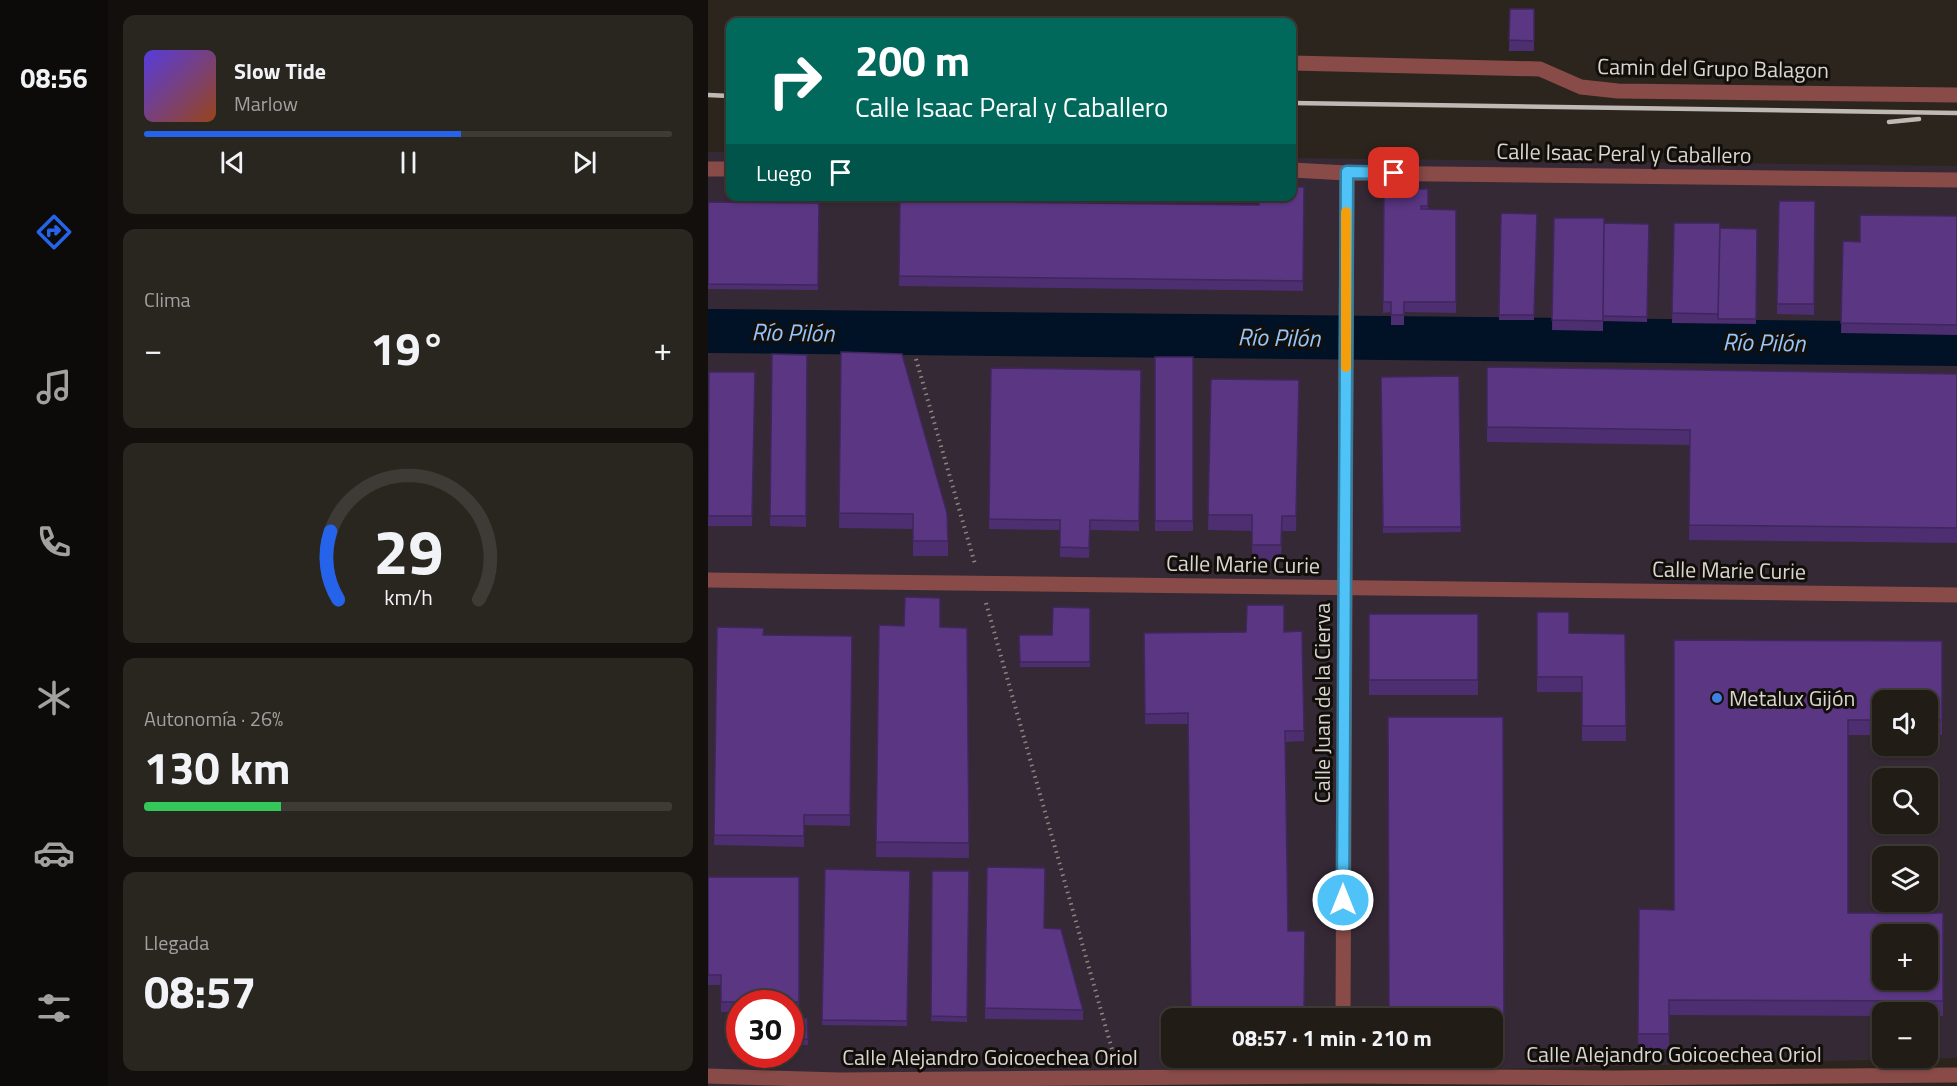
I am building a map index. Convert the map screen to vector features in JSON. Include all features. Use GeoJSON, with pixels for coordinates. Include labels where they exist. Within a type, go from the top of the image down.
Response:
{"type":"FeatureCollection","features":[{"type":"Feature","properties":{"kind":"street","name":"Camin del Grupo Balagon"},"geometry":{"type":"LineString","coordinates":[[1296,63],[1540,69],[1581,87],[1618,91],[1957,95]]}},
{"type":"Feature","properties":{"kind":"street"},"geometry":{"type":"LineString","coordinates":[[708,169],[726,169]]}},
{"type":"Feature","properties":{"kind":"street","name":"Calle Isaac Peral y Caballero"},"geometry":{"type":"LineString","coordinates":[[1296,170],[1957,180]]}},
{"type":"Feature","properties":{"kind":"street","name":"Calle Juan de la Cierva"},"geometry":{"type":"LineString","coordinates":[[1343,1008],[1347,172]]}},
{"type":"Feature","properties":{"kind":"street","name":"Calle Marie Curie"},"geometry":{"type":"LineString","coordinates":[[708,580],[1957,595]]}},
{"type":"Feature","properties":{"kind":"street"},"geometry":{"type":"LineString","coordinates":[[1343,1068],[1343,1076]]}},
{"type":"Feature","properties":{"kind":"street","name":"Calle Alejandro Goicoechea Oriol"},"geometry":{"type":"LineString","coordinates":[[708,1076],[840,1080],[1957,1075]]}},
{"type":"Feature","properties":{"kind":"path"},"geometry":{"type":"LineString","coordinates":[[916,359],[1120,1078]]}},
{"type":"Feature","properties":{"kind":"shaded area"},"geometry":{"type":"Polygon","coordinates":[[[708,152],[726,152],[726,201],[1296,201],[1296,158],[1957,166],[1957,1058],[1938,1058],[1938,1002],[1872,1002],[1872,1060],[708,1086],[708,152]]]}},
{"type":"Feature","properties":{"kind":"building"},"geometry":{"type":"Polygon","coordinates":[[[1510,9],[1534,9],[1534,41],[1509,40],[1510,9]]]}},
{"type":"Feature","properties":{"kind":"building"},"geometry":{"type":"Polygon","coordinates":[[[1296,187],[1304,187],[1303,281],[899,276],[900,201],[1259,205],[1259,201],[1296,201],[1296,187]]]}},
{"type":"Feature","properties":{"kind":"building"},"geometry":{"type":"Polygon","coordinates":[[[1428,189],[1428,206],[1421,206],[1421,209],[1456,210],[1456,302],[1404,302],[1404,315],[1391,315],[1391,302],[1383,302],[1384,191],[1428,189]]]}},
{"type":"Feature","properties":{"kind":"building"},"geometry":{"type":"Polygon","coordinates":[[[1779,201],[1815,201],[1814,304],[1777,304],[1779,201]]]}},
{"type":"Feature","properties":{"kind":"building"},"geometry":{"type":"Polygon","coordinates":[[[708,202],[819,203],[818,285],[708,284],[708,202]]]}},
{"type":"Feature","properties":{"kind":"building"},"geometry":{"type":"Polygon","coordinates":[[[1501,213],[1537,214],[1534,315],[1499,315],[1501,213]]]}},
{"type":"Feature","properties":{"kind":"building"},"geometry":{"type":"Polygon","coordinates":[[[1860,215],[1957,216],[1957,325],[1841,323],[1843,241],[1860,242],[1860,215]]]}},
{"type":"Feature","properties":{"kind":"building"},"geometry":{"type":"Polygon","coordinates":[[[1554,218],[1604,218],[1603,321],[1552,320],[1554,218]]]}},
{"type":"Feature","properties":{"kind":"building"},"geometry":{"type":"Polygon","coordinates":[[[1604,223],[1649,224],[1647,317],[1603,316],[1604,223]]]}},
{"type":"Feature","properties":{"kind":"building"},"geometry":{"type":"Polygon","coordinates":[[[1674,223],[1720,223],[1718,314],[1672,313],[1674,223]]]}},
{"type":"Feature","properties":{"kind":"building"},"geometry":{"type":"Polygon","coordinates":[[[1720,228],[1757,229],[1756,319],[1718,319],[1720,228]]]}},
{"type":"Feature","properties":{"kind":"building"},"geometry":{"type":"Polygon","coordinates":[[[841,352],[902,354],[947,513],[948,541],[913,541],[913,514],[839,513],[841,352]]]}},
{"type":"Feature","properties":{"kind":"building"},"geometry":{"type":"Polygon","coordinates":[[[772,354],[807,355],[806,516],[770,516],[772,354]]]}},
{"type":"Feature","properties":{"kind":"building"},"geometry":{"type":"Polygon","coordinates":[[[1155,357],[1193,357],[1193,521],[1155,521],[1155,357]]]}},
{"type":"Feature","properties":{"kind":"building"},"geometry":{"type":"Polygon","coordinates":[[[1487,367],[1957,374],[1957,528],[1689,525],[1690,430],[1487,427],[1487,367]]]}},
{"type":"Feature","properties":{"kind":"building"},"geometry":{"type":"Polygon","coordinates":[[[991,368],[1141,370],[1139,521],[1090,520],[1089,548],[1060,547],[1060,520],[989,519],[991,368]]]}},
{"type":"Feature","properties":{"kind":"building"},"geometry":{"type":"Polygon","coordinates":[[[709,372],[755,372],[752,516],[708,516],[709,372]]]}},
{"type":"Feature","properties":{"kind":"building"},"geometry":{"type":"Polygon","coordinates":[[[1459,376],[1461,527],[1383,527],[1381,377],[1459,376]]]}},
{"type":"Feature","properties":{"kind":"building"},"geometry":{"type":"Polygon","coordinates":[[[1211,379],[1299,380],[1296,516],[1282,516],[1281,545],[1252,545],[1252,515],[1208,515],[1211,379]]]}},
{"type":"Feature","properties":{"kind":"building"},"geometry":{"type":"Polygon","coordinates":[[[905,597],[940,598],[940,627],[967,628],[969,843],[876,842],[879,625],[904,626],[905,597]]]}},
{"type":"Feature","properties":{"kind":"building"},"geometry":{"type":"Polygon","coordinates":[[[1247,605],[1284,605],[1284,632],[1302,631],[1304,731],[1285,731],[1288,931],[1305,931],[1304,1008],[1191,1008],[1188,713],[1145,714],[1144,633],[1246,632],[1247,605]]]}},
{"type":"Feature","properties":{"kind":"building"},"geometry":{"type":"Polygon","coordinates":[[[1053,607],[1090,608],[1090,662],[1020,662],[1019,635],[1052,635],[1053,607]]]}},
{"type":"Feature","properties":{"kind":"building"},"geometry":{"type":"Polygon","coordinates":[[[1537,612],[1569,612],[1569,633],[1625,634],[1626,726],[1582,726],[1582,677],[1537,677],[1537,612]]]}},
{"type":"Feature","properties":{"kind":"building"},"geometry":{"type":"Polygon","coordinates":[[[1369,614],[1478,614],[1478,680],[1369,680],[1369,614]]]}},
{"type":"Feature","properties":{"kind":"building"},"geometry":{"type":"Polygon","coordinates":[[[717,627],[764,628],[763,635],[852,636],[850,815],[804,815],[804,836],[714,835],[717,627]]]}},
{"type":"Feature","properties":{"kind":"building"},"geometry":{"type":"Polygon","coordinates":[[[1674,640],[1942,641],[1942,720],[1938,720],[1938,690],[1872,690],[1872,720],[1848,720],[1848,913],[1943,913],[1943,1001],[1669,1000],[1669,1034],[1638,1034],[1639,909],[1674,910],[1674,640]]]}},
{"type":"Feature","properties":{"kind":"building"},"geometry":{"type":"Polygon","coordinates":[[[1388,717],[1503,717],[1504,1030],[1503,1008],[1389,1008],[1388,717]]]}},
{"type":"Feature","properties":{"kind":"building"},"geometry":{"type":"Polygon","coordinates":[[[987,867],[1045,868],[1044,928],[1061,929],[1083,1010],[985,1008],[987,867]]]}},
{"type":"Feature","properties":{"kind":"building"},"geometry":{"type":"Polygon","coordinates":[[[825,869],[910,871],[907,1021],[822,1020],[825,869]]]}},
{"type":"Feature","properties":{"kind":"building"},"geometry":{"type":"Polygon","coordinates":[[[932,871],[969,871],[967,1017],[931,1016],[932,871]]]}},
{"type":"Feature","properties":{"kind":"building"},"geometry":{"type":"Polygon","coordinates":[[[708,877],[799,877],[799,990],[726,990],[726,1002],[721,1002],[721,975],[708,975],[708,877]]]}},
{"type":"Feature","properties":{"kind":"building"},"geometry":{"type":"Polygon","coordinates":[[[804,1018],[807,1018],[808,1039],[804,1039],[804,1018]]]}},
{"type":"Feature","properties":{"kind":"waterway","name":"Río Pilón"},"geometry":{"type":"LineString","coordinates":[[708,331],[1957,344]]}},
{"type":"Feature","properties":{"kind":"railway"},"geometry":{"type":"LineString","coordinates":[[708,95],[726,96]]}},
{"type":"Feature","properties":{"kind":"railway"},"geometry":{"type":"LineString","coordinates":[[1296,103],[1957,113]]}},
{"type":"Feature","properties":{"kind":"railway"},"geometry":{"type":"LineString","coordinates":[[1889,122],[1919,119]]}},
{"type":"Feature","properties":{"kind":"slow traffic"},"geometry":{"type":"LineString","coordinates":[[1346,212],[1346,367]]}},
{"type":"Feature","properties":{"kind":"place","name":"Metalux Gijón"},"geometry":{"type":"Point","coordinates":[1717,698]}},
{"type":"Feature","properties":{"kind":"route"},"geometry":{"type":"LineString","coordinates":[[1343,900],[1347,172],[1394,173]]}}]}
